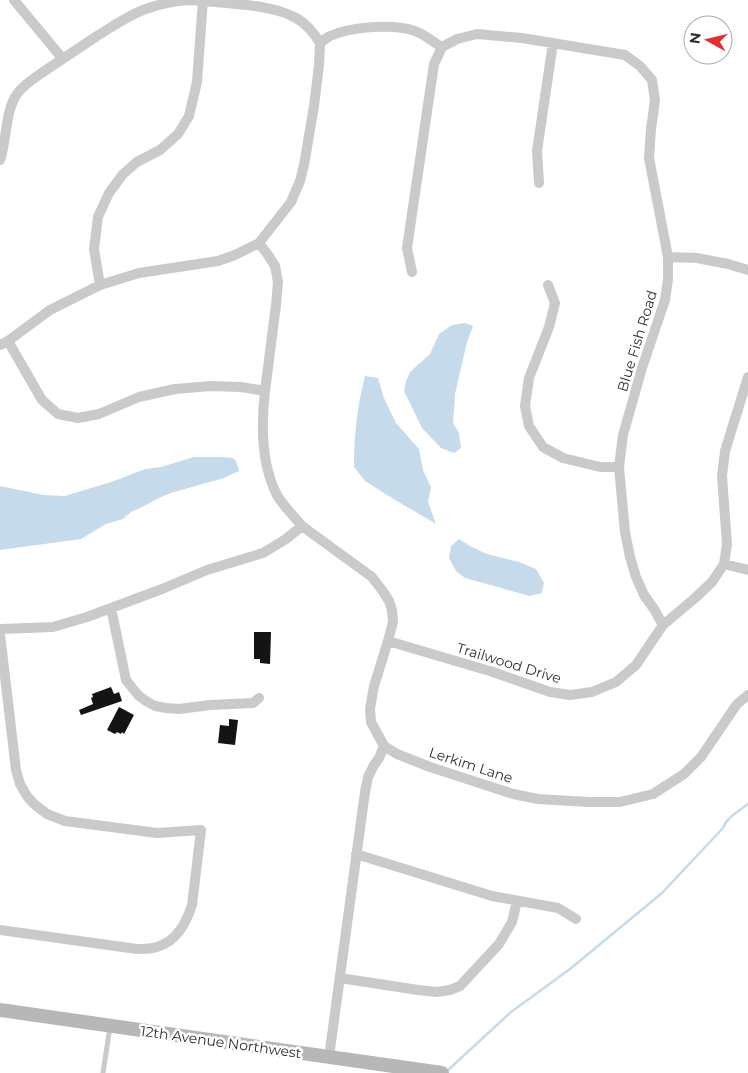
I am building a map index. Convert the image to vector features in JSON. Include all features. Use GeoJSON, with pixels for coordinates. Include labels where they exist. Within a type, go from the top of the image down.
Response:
{"type":"FeatureCollection","features":[{"type":"Feature","properties":{"kind":"street"},"geometry":{"type":"LineString","coordinates":[[14,0],[62,58]]}},
{"type":"Feature","properties":{"kind":"street"},"geometry":{"type":"LineString","coordinates":[[100,285],[94,249],[98,217],[109,193],[123,174],[137,162],[160,150],[178,134],[189,116],[197,82],[203,0]]}},
{"type":"Feature","properties":{"kind":"street"},"geometry":{"type":"LineString","coordinates":[[0,160],[4,149],[11,106],[17,93],[62,58],[119,22],[144,10],[179,2],[203,0],[241,4],[285,13],[297,18],[313,32],[320,43],[314,106],[300,181],[291,202],[259,243],[218,261],[139,273],[100,285],[50,310],[4,343],[42,400],[58,414],[78,418],[99,414],[138,397],[175,389],[211,386],[241,387],[264,391]]}},
{"type":"Feature","properties":{"kind":"street"},"geometry":{"type":"LineString","coordinates":[[320,43],[330,36],[351,30],[401,27],[417,32],[442,47],[434,64],[407,248],[412,272]]}},
{"type":"Feature","properties":{"kind":"street","name":"Blue Fish Road"},"geometry":{"type":"LineString","coordinates":[[442,47],[457,39],[477,34],[522,38],[625,55],[640,66],[652,80],[655,100],[649,158],[668,257],[668,279],[665,300],[642,368],[623,435],[619,467],[623,518],[630,556],[644,595],[663,625]]}},
{"type":"Feature","properties":{"kind":"street"},"geometry":{"type":"LineString","coordinates":[[539,183],[537,151],[553,43]]}},
{"type":"Feature","properties":{"kind":"street"},"geometry":{"type":"LineString","coordinates":[[259,243],[275,266],[278,282],[264,391],[264,450],[268,472],[278,496],[302,526],[372,577],[389,601],[392,610],[393,622],[374,686],[370,709],[371,722],[384,746],[368,777],[329,1057]]}},
{"type":"Feature","properties":{"kind":"street"},"geometry":{"type":"LineString","coordinates":[[668,257],[697,258],[748,270]]}},
{"type":"Feature","properties":{"kind":"street"},"geometry":{"type":"LineString","coordinates":[[548,286],[555,303],[549,327],[529,378],[525,406],[529,426],[543,447],[563,458],[600,467],[619,467]]}},
{"type":"Feature","properties":{"kind":"street"},"geometry":{"type":"LineString","coordinates":[[748,377],[725,451],[722,476],[726,544],[724,564],[748,570]]}},
{"type":"Feature","properties":{"kind":"street"},"geometry":{"type":"LineString","coordinates":[[0,629],[52,627],[86,617],[207,570],[263,553],[286,539],[302,526]]}},
{"type":"Feature","properties":{"kind":"street","name":"Trailwood Drive"},"geometry":{"type":"LineString","coordinates":[[388,641],[493,672],[550,692],[570,695],[592,692],[616,682],[636,665],[663,625],[712,582],[724,564]]}},
{"type":"Feature","properties":{"kind":"street"},"geometry":{"type":"LineString","coordinates":[[110,608],[126,680],[138,695],[146,701],[155,706],[179,709],[253,702],[259,698]]}},
{"type":"Feature","properties":{"kind":"street"},"geometry":{"type":"LineString","coordinates":[[0,634],[16,770],[20,784],[34,804],[47,814],[65,821],[156,833],[201,830],[189,916],[184,927],[174,939],[158,947],[137,949],[0,930]]}},
{"type":"Feature","properties":{"kind":"street","name":"Lerkim Lane"},"geometry":{"type":"LineString","coordinates":[[384,746],[397,754],[430,767],[513,794],[538,799],[620,802],[653,794],[684,774],[701,757],[737,704],[748,695]]}},
{"type":"Feature","properties":{"kind":"street"},"geometry":{"type":"LineString","coordinates":[[356,854],[492,896],[558,908],[576,919]]}},
{"type":"Feature","properties":{"kind":"street"},"geometry":{"type":"LineString","coordinates":[[340,978],[437,992],[460,986],[499,944],[512,922],[517,901]]}},
{"type":"Feature","properties":{"kind":"street","name":"12th Avenue Northwest"},"geometry":{"type":"LineString","coordinates":[[0,1010],[442,1073]]}},
{"type":"Feature","properties":{"kind":"lane"},"geometry":{"type":"LineString","coordinates":[[103,1073],[110,1026]]}},
{"type":"Feature","properties":{"kind":"water"},"geometry":{"type":"Polygon","coordinates":[[[465,323],[473,326],[467,342],[455,394],[453,423],[459,433],[461,448],[454,453],[441,448],[422,428],[404,391],[410,372],[430,354],[439,334],[452,325],[465,323]]]}},
{"type":"Feature","properties":{"kind":"water"},"geometry":{"type":"Polygon","coordinates":[[[365,376],[378,378],[384,398],[396,423],[419,449],[423,470],[431,487],[428,502],[436,524],[365,481],[354,467],[356,422],[365,376]]]}},
{"type":"Feature","properties":{"kind":"water"},"geometry":{"type":"Polygon","coordinates":[[[194,457],[233,458],[239,471],[224,478],[163,496],[131,512],[123,519],[106,524],[81,539],[0,550],[0,486],[44,495],[65,496],[145,469],[161,467],[194,457]]]}},
{"type":"Feature","properties":{"kind":"water"},"geometry":{"type":"Polygon","coordinates":[[[459,539],[487,554],[519,562],[536,569],[544,583],[542,593],[530,596],[465,578],[456,571],[449,558],[451,546],[459,539]]]}},
{"type":"Feature","properties":{"kind":"building"},"geometry":{"type":"Polygon","coordinates":[[[254,632],[271,632],[270,664],[260,663],[260,659],[254,659],[254,632]]]}},
{"type":"Feature","properties":{"kind":"building"},"geometry":{"type":"Polygon","coordinates":[[[111,687],[114,694],[119,692],[122,701],[81,715],[79,710],[93,704],[92,694],[111,687]]]}},
{"type":"Feature","properties":{"kind":"building"},"geometry":{"type":"Polygon","coordinates":[[[119,707],[134,715],[124,734],[117,732],[115,734],[107,730],[119,707]]]}},
{"type":"Feature","properties":{"kind":"building"},"geometry":{"type":"Polygon","coordinates":[[[229,719],[238,720],[235,745],[218,743],[220,725],[229,726],[229,719]]]}},
{"type":"Feature","properties":{"kind":"waterway"},"geometry":{"type":"LineString","coordinates":[[447,1071],[511,1012],[570,969],[662,893],[723,828],[730,817],[748,804]]}}]}
